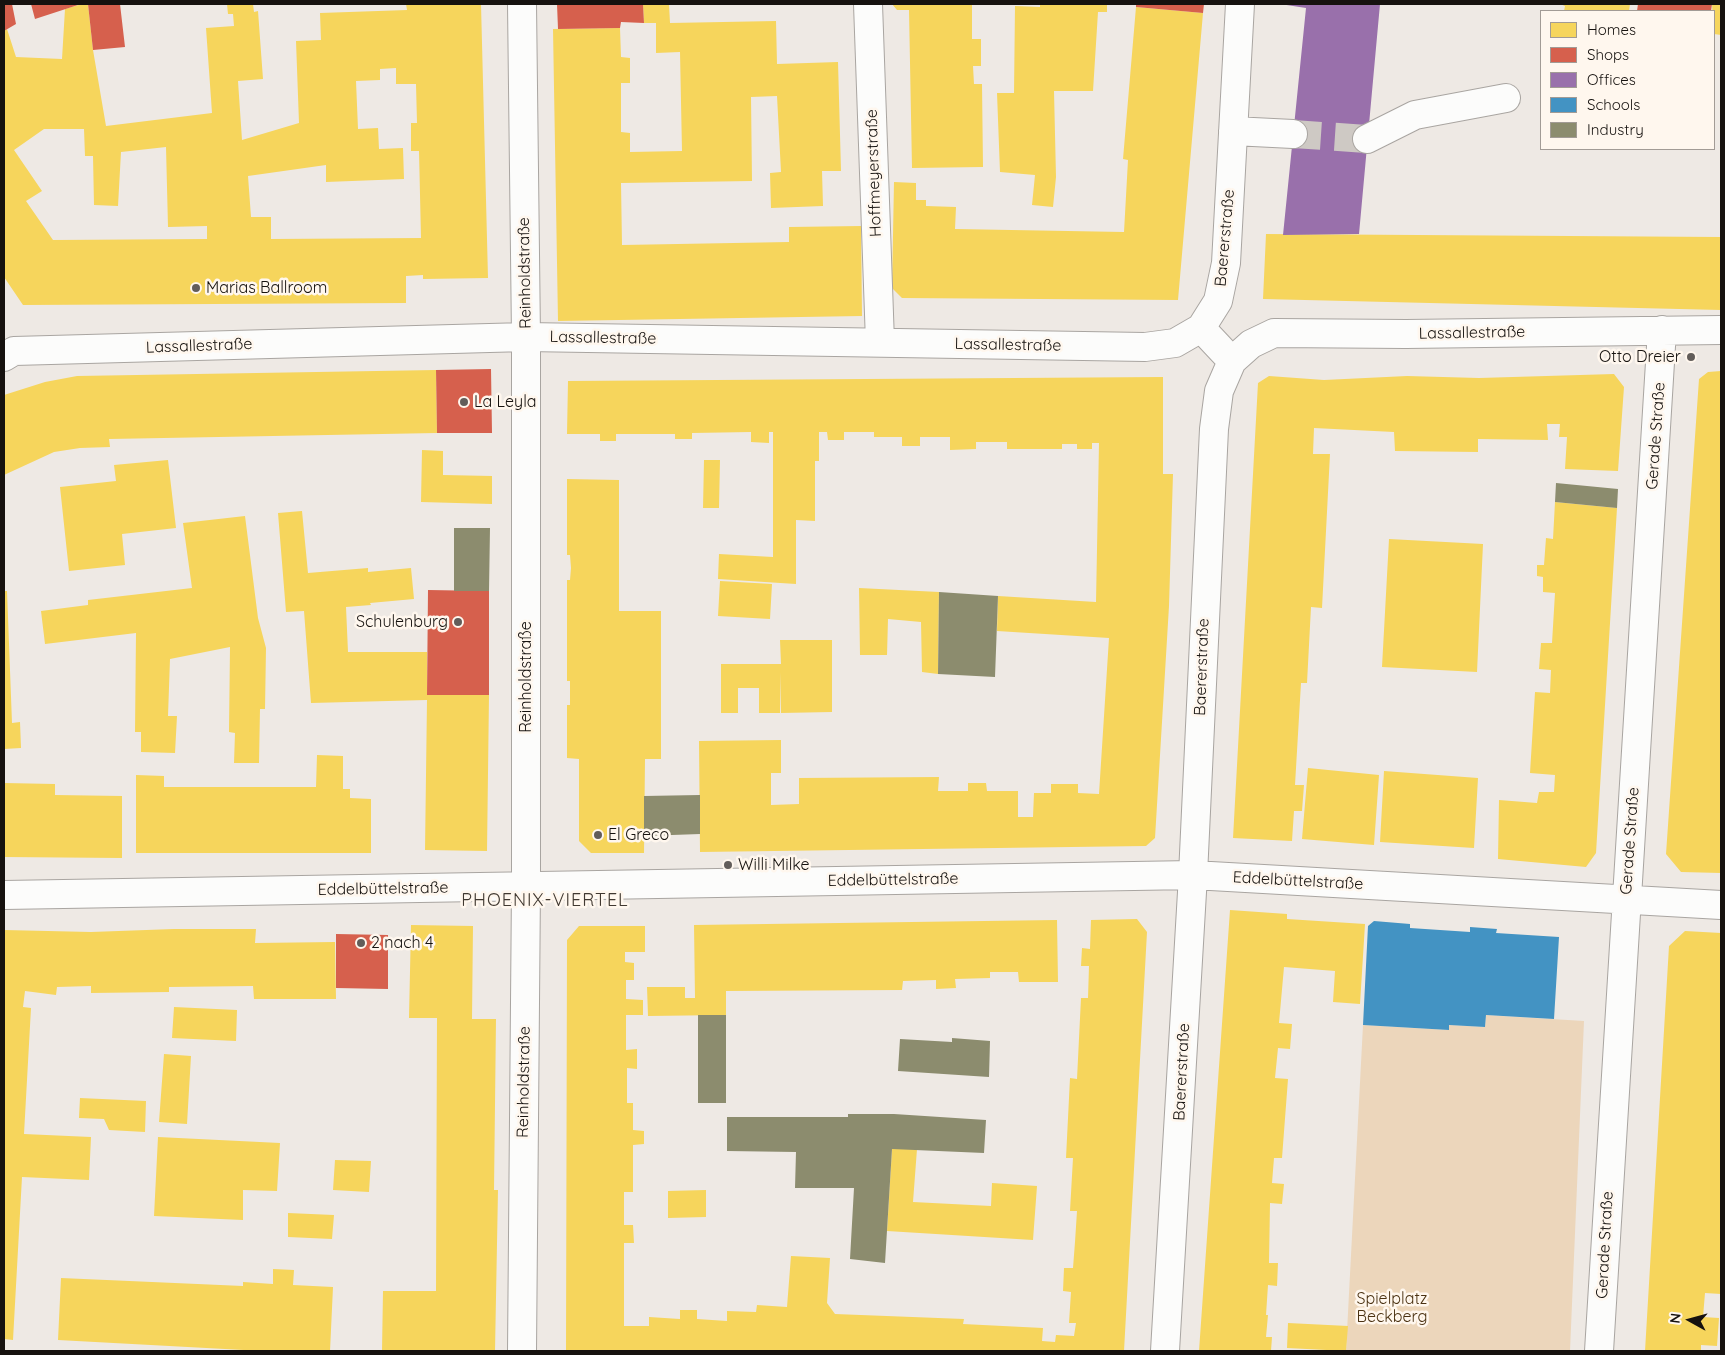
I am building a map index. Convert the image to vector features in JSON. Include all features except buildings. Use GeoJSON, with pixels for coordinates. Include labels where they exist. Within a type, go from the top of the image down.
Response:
{"type":"FeatureCollection","features":[{"type":"Feature","properties":{"kind":"street","name":"Reinholdstraße"},"geometry":{"type":"LineString","coordinates":[[522,4],[526,337],[526,886],[522,1351]]}},
{"type":"Feature","properties":{"kind":"street","name":"Hoffmeyerstraße"},"geometry":{"type":"LineString","coordinates":[[868,4],[880,342]]}},
{"type":"Feature","properties":{"kind":"street","name":"Baererstraße"},"geometry":{"type":"LineString","coordinates":[[1201,328],[1218,301],[1226,263],[1240,4]]}},
{"type":"Feature","properties":{"kind":"street"},"geometry":{"type":"LineString","coordinates":[[1368,139],[1415,115],[1506,98]]}},
{"type":"Feature","properties":{"kind":"street"},"geometry":{"type":"LineString","coordinates":[[1233,130],[1293,134]]}},
{"type":"Feature","properties":{"kind":"street","name":"Lassallestraße"},"geometry":{"type":"LineString","coordinates":[[7,348],[526,337],[1145,347],[1175,343],[1201,328]]}},
{"type":"Feature","properties":{"kind":"street"},"geometry":{"type":"LineString","coordinates":[[1201,328],[1232,361]]}},
{"type":"Feature","properties":{"kind":"street","name":"Gerade Straße"},"geometry":{"type":"LineString","coordinates":[[1599,1351],[1662,330]]}},
{"type":"Feature","properties":{"kind":"street","name":"Lassallestraße"},"geometry":{"type":"LineString","coordinates":[[1232,361],[1251,344],[1274,333],[1406,334],[1721,330]]}},
{"type":"Feature","properties":{"kind":"street","name":"Baererstraße"},"geometry":{"type":"LineString","coordinates":[[1166,1351],[1193,875],[1214,429],[1219,391],[1232,361]]}},
{"type":"Feature","properties":{"kind":"street","name":"Eddelbüttelstraße"},"geometry":{"type":"LineString","coordinates":[[4,895],[1193,875],[1721,905]]}},
{"type":"Feature","properties":{"kind":"green space","name":"Spielplatz Beckberg"},"geometry":{"type":"Polygon","coordinates":[[[1486,1015],[1584,1021],[1570,1351],[1346,1351],[1363,1025],[1449,1030],[1449,1025],[1485,1027],[1486,1015]]]}},
{"type":"Feature","properties":{"kind":"tunnel"},"geometry":{"type":"LineString","coordinates":[[1293,134],[1367,139]]}},
{"type":"Feature","properties":{"kind":"place","name":"Marias Ballroom"},"geometry":{"type":"Point","coordinates":[196,288]}},
{"type":"Feature","properties":{"kind":"place","name":"Otto Dreier"},"geometry":{"type":"Point","coordinates":[1691,357]}},
{"type":"Feature","properties":{"kind":"place","name":"La Leyla"},"geometry":{"type":"Point","coordinates":[464,402]}},
{"type":"Feature","properties":{"kind":"place","name":"Schulenburg"},"geometry":{"type":"Point","coordinates":[458,622]}},
{"type":"Feature","properties":{"kind":"place","name":"El Greco"},"geometry":{"type":"Point","coordinates":[598,835]}},
{"type":"Feature","properties":{"kind":"place","name":"Willi Milke"},"geometry":{"type":"Point","coordinates":[728,865]}},
{"type":"Feature","properties":{"kind":"place","name":"2 nach 4"},"geometry":{"type":"Point","coordinates":[361,943]}},
{"type":"Feature","properties":{"kind":"district","name":"PHOENIX-VIERTEL"},"geometry":{"type":"Point","coordinates":[545,901]}}]}
